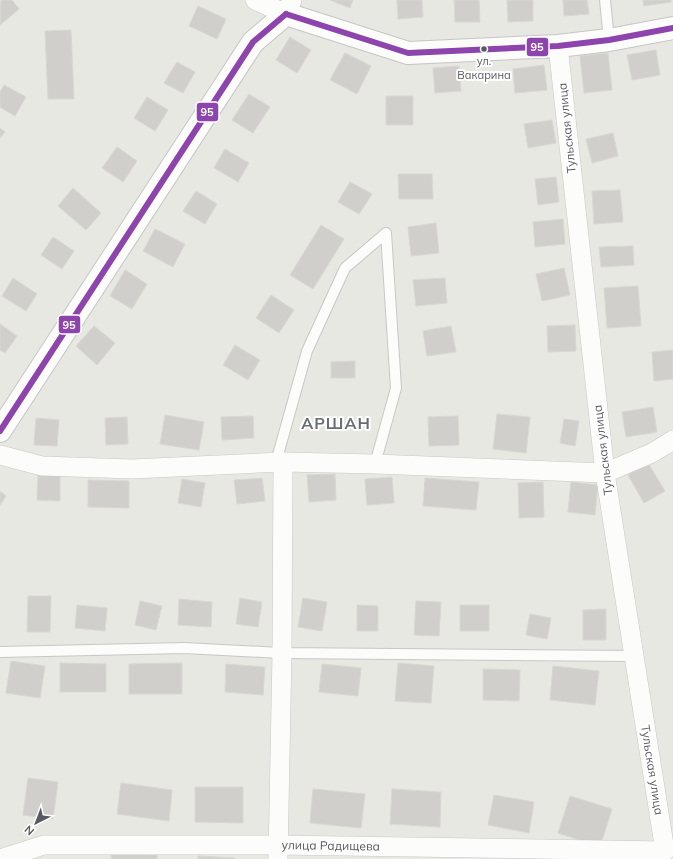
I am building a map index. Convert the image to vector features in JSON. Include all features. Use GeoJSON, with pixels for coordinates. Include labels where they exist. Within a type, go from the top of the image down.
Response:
{"type":"FeatureCollection","features":[{"type":"Feature","properties":{"kind":"street"},"geometry":{"type":"LineString","coordinates":[[255,0],[289,7],[408,53],[558,46],[609,40],[673,28]]}},
{"type":"Feature","properties":{"kind":"street"},"geometry":{"type":"LineString","coordinates":[[0,430],[253,42],[289,7]]}},
{"type":"Feature","properties":{"kind":"street","name":"Тульская улица"},"geometry":{"type":"LineString","coordinates":[[558,46],[605,473],[665,851]]}},
{"type":"Feature","properties":{"kind":"street"},"geometry":{"type":"LineString","coordinates":[[0,455],[42,466],[132,468],[280,462],[375,464],[605,473],[652,452],[673,440]]}},
{"type":"Feature","properties":{"kind":"street"},"geometry":{"type":"LineString","coordinates":[[278,852],[282,653],[280,462]]}},
{"type":"Feature","properties":{"kind":"street","name":"улица Радищева"},"geometry":{"type":"LineString","coordinates":[[0,859],[44,845],[278,852],[665,851]]}},
{"type":"Feature","properties":{"kind":"lane"},"geometry":{"type":"LineString","coordinates":[[605,0],[609,40]]}},
{"type":"Feature","properties":{"kind":"lane"},"geometry":{"type":"LineString","coordinates":[[280,462],[307,351],[345,268],[386,233],[396,388],[375,464]]}},
{"type":"Feature","properties":{"kind":"lane"},"geometry":{"type":"LineString","coordinates":[[0,652],[184,648],[282,653],[633,656]]}},
{"type":"Feature","properties":{"kind":"building"},"geometry":{"type":"Polygon","coordinates":[[[1,0],[12,0],[19,9],[0,25],[1,0]]]}},
{"type":"Feature","properties":{"kind":"building"},"geometry":{"type":"Polygon","coordinates":[[[330,0],[353,0],[350,8],[330,0]]]}},
{"type":"Feature","properties":{"kind":"building"},"geometry":{"type":"Polygon","coordinates":[[[397,0],[422,0],[423,17],[398,19],[397,0]]]}},
{"type":"Feature","properties":{"kind":"building"},"geometry":{"type":"Polygon","coordinates":[[[454,0],[479,0],[480,22],[455,22],[454,0]]]}},
{"type":"Feature","properties":{"kind":"building"},"geometry":{"type":"Polygon","coordinates":[[[507,0],[533,0],[533,21],[508,22],[507,0]]]}},
{"type":"Feature","properties":{"kind":"building"},"geometry":{"type":"Polygon","coordinates":[[[563,0],[587,0],[589,14],[564,16],[563,0]]]}},
{"type":"Feature","properties":{"kind":"building"},"geometry":{"type":"Polygon","coordinates":[[[643,0],[671,0],[671,2],[644,6],[643,0]]]}},
{"type":"Feature","properties":{"kind":"building"},"geometry":{"type":"Polygon","coordinates":[[[198,6],[226,19],[217,39],[189,26],[198,6]]]}},
{"type":"Feature","properties":{"kind":"building"},"geometry":{"type":"Polygon","coordinates":[[[71,30],[74,99],[48,99],[45,31],[71,30]]]}},
{"type":"Feature","properties":{"kind":"building"},"geometry":{"type":"Polygon","coordinates":[[[290,37],[311,50],[297,73],[276,60],[290,37]]]}},
{"type":"Feature","properties":{"kind":"building"},"geometry":{"type":"Polygon","coordinates":[[[656,50],[660,75],[632,80],[627,55],[656,50]]]}},
{"type":"Feature","properties":{"kind":"building"},"geometry":{"type":"Polygon","coordinates":[[[345,53],[371,66],[357,94],[330,80],[345,53]]]}},
{"type":"Feature","properties":{"kind":"building"},"geometry":{"type":"Polygon","coordinates":[[[608,53],[612,90],[584,93],[580,56],[608,53]]]}},
{"type":"Feature","properties":{"kind":"building"},"geometry":{"type":"Polygon","coordinates":[[[177,62],[195,72],[183,93],[164,83],[177,62]]]}},
{"type":"Feature","properties":{"kind":"building"},"geometry":{"type":"Polygon","coordinates":[[[544,65],[547,90],[515,93],[513,69],[544,65]]]}},
{"type":"Feature","properties":{"kind":"building"},"geometry":{"type":"Polygon","coordinates":[[[459,66],[461,91],[435,93],[433,68],[459,66]]]}},
{"type":"Feature","properties":{"kind":"building"},"geometry":{"type":"Polygon","coordinates":[[[4,85],[26,97],[15,116],[0,107],[0,92],[4,85]]]}},
{"type":"Feature","properties":{"kind":"building"},"geometry":{"type":"Polygon","coordinates":[[[249,94],[270,107],[253,133],[232,120],[249,94]]]}},
{"type":"Feature","properties":{"kind":"building"},"geometry":{"type":"Polygon","coordinates":[[[386,96],[413,96],[413,125],[386,125],[386,96]]]}},
{"type":"Feature","properties":{"kind":"building"},"geometry":{"type":"Polygon","coordinates":[[[147,97],[168,110],[155,131],[134,118],[147,97]]]}},
{"type":"Feature","properties":{"kind":"building"},"geometry":{"type":"Polygon","coordinates":[[[552,120],[556,143],[528,148],[524,124],[552,120]]]}},
{"type":"Feature","properties":{"kind":"building"},"geometry":{"type":"Polygon","coordinates":[[[0,128],[5,132],[0,138],[0,128]]]}},
{"type":"Feature","properties":{"kind":"building"},"geometry":{"type":"Polygon","coordinates":[[[613,133],[618,156],[592,163],[586,139],[613,133]]]}},
{"type":"Feature","properties":{"kind":"building"},"geometry":{"type":"Polygon","coordinates":[[[117,147],[137,161],[123,182],[102,168],[117,147]]]}},
{"type":"Feature","properties":{"kind":"building"},"geometry":{"type":"Polygon","coordinates":[[[225,149],[249,163],[238,182],[214,168],[225,149]]]}},
{"type":"Feature","properties":{"kind":"building"},"geometry":{"type":"Polygon","coordinates":[[[398,174],[432,174],[433,199],[399,199],[398,174]]]}},
{"type":"Feature","properties":{"kind":"building"},"geometry":{"type":"Polygon","coordinates":[[[556,177],[559,202],[538,205],[535,179],[556,177]]]}},
{"type":"Feature","properties":{"kind":"building"},"geometry":{"type":"Polygon","coordinates":[[[350,182],[372,194],[359,214],[338,202],[350,182]]]}},
{"type":"Feature","properties":{"kind":"building"},"geometry":{"type":"Polygon","coordinates":[[[73,188],[101,213],[86,230],[58,206],[73,188]]]}},
{"type":"Feature","properties":{"kind":"building"},"geometry":{"type":"Polygon","coordinates":[[[620,190],[623,222],[594,224],[592,191],[620,190]]]}},
{"type":"Feature","properties":{"kind":"building"},"geometry":{"type":"Polygon","coordinates":[[[196,191],[217,204],[205,224],[183,211],[196,191]]]}},
{"type":"Feature","properties":{"kind":"building"},"geometry":{"type":"Polygon","coordinates":[[[563,219],[565,244],[535,247],[533,222],[563,219]]]}},
{"type":"Feature","properties":{"kind":"building"},"geometry":{"type":"Polygon","coordinates":[[[436,223],[439,253],[411,256],[408,227],[436,223]]]}},
{"type":"Feature","properties":{"kind":"building"},"geometry":{"type":"Polygon","coordinates":[[[321,225],[344,239],[313,289],[290,275],[321,225]]]}},
{"type":"Feature","properties":{"kind":"building"},"geometry":{"type":"Polygon","coordinates":[[[155,229],[185,244],[173,267],[143,251],[155,229]]]}},
{"type":"Feature","properties":{"kind":"building"},"geometry":{"type":"Polygon","coordinates":[[[53,237],[74,251],[62,269],[41,255],[53,237]]]}},
{"type":"Feature","properties":{"kind":"building"},"geometry":{"type":"Polygon","coordinates":[[[633,246],[634,265],[601,267],[599,247],[633,246]]]}},
{"type":"Feature","properties":{"kind":"building"},"geometry":{"type":"Polygon","coordinates":[[[564,268],[570,295],[542,301],[536,274],[564,268]]]}},
{"type":"Feature","properties":{"kind":"building"},"geometry":{"type":"Polygon","coordinates":[[[125,270],[147,284],[132,309],[110,296],[125,270]]]}},
{"type":"Feature","properties":{"kind":"building"},"geometry":{"type":"Polygon","coordinates":[[[13,278],[37,294],[26,311],[2,296],[13,278]]]}},
{"type":"Feature","properties":{"kind":"building"},"geometry":{"type":"Polygon","coordinates":[[[445,278],[447,303],[416,306],[413,280],[445,278]]]}},
{"type":"Feature","properties":{"kind":"building"},"geometry":{"type":"Polygon","coordinates":[[[638,286],[641,326],[607,328],[604,288],[638,286]]]}},
{"type":"Feature","properties":{"kind":"building"},"geometry":{"type":"Polygon","coordinates":[[[271,295],[294,310],[279,333],[256,318],[271,295]]]}},
{"type":"Feature","properties":{"kind":"building"},"geometry":{"type":"Polygon","coordinates":[[[0,324],[17,336],[5,353],[0,350],[0,324]]]}},
{"type":"Feature","properties":{"kind":"building"},"geometry":{"type":"Polygon","coordinates":[[[575,325],[576,351],[548,352],[547,326],[575,325]]]}},
{"type":"Feature","properties":{"kind":"building"},"geometry":{"type":"Polygon","coordinates":[[[94,326],[115,343],[97,365],[76,346],[94,326]]]}},
{"type":"Feature","properties":{"kind":"building"},"geometry":{"type":"Polygon","coordinates":[[[451,326],[456,352],[427,356],[423,331],[451,326]]]}},
{"type":"Feature","properties":{"kind":"building"},"geometry":{"type":"Polygon","coordinates":[[[235,345],[260,360],[248,380],[223,365],[235,345]]]}},
{"type":"Feature","properties":{"kind":"building"},"geometry":{"type":"Polygon","coordinates":[[[673,350],[673,379],[654,381],[652,352],[673,350]]]}},
{"type":"Feature","properties":{"kind":"building"},"geometry":{"type":"Polygon","coordinates":[[[355,361],[355,378],[331,378],[331,362],[355,361]]]}},
{"type":"Feature","properties":{"kind":"building"},"geometry":{"type":"Polygon","coordinates":[[[653,407],[657,432],[626,437],[622,412],[653,407]]]}},
{"type":"Feature","properties":{"kind":"building"},"geometry":{"type":"Polygon","coordinates":[[[497,414],[530,417],[526,453],[493,449],[497,414]]]}},
{"type":"Feature","properties":{"kind":"building"},"geometry":{"type":"Polygon","coordinates":[[[165,415],[204,422],[199,450],[160,444],[165,415]]]}},
{"type":"Feature","properties":{"kind":"building"},"geometry":{"type":"Polygon","coordinates":[[[253,416],[254,438],[222,440],[221,417],[253,416]]]}},
{"type":"Feature","properties":{"kind":"building"},"geometry":{"type":"Polygon","coordinates":[[[458,416],[459,445],[429,446],[428,417],[458,416]]]}},
{"type":"Feature","properties":{"kind":"building"},"geometry":{"type":"Polygon","coordinates":[[[127,417],[128,444],[106,445],[105,418],[127,417]]]}},
{"type":"Feature","properties":{"kind":"building"},"geometry":{"type":"Polygon","coordinates":[[[36,418],[59,420],[57,446],[34,445],[36,418]]]}},
{"type":"Feature","properties":{"kind":"building"},"geometry":{"type":"Polygon","coordinates":[[[564,419],[579,421],[575,446],[560,443],[564,419]]]}},
{"type":"Feature","properties":{"kind":"building"},"geometry":{"type":"Polygon","coordinates":[[[648,463],[665,491],[644,503],[628,475],[648,463]]]}},
{"type":"Feature","properties":{"kind":"building"},"geometry":{"type":"Polygon","coordinates":[[[335,474],[336,500],[309,502],[307,475],[335,474]]]}},
{"type":"Feature","properties":{"kind":"building"},"geometry":{"type":"Polygon","coordinates":[[[38,475],[60,476],[60,501],[37,500],[38,475]]]}},
{"type":"Feature","properties":{"kind":"building"},"geometry":{"type":"Polygon","coordinates":[[[392,477],[394,503],[367,505],[365,479],[392,477]]]}},
{"type":"Feature","properties":{"kind":"building"},"geometry":{"type":"Polygon","coordinates":[[[262,478],[265,501],[237,504],[234,480],[262,478]]]}},
{"type":"Feature","properties":{"kind":"building"},"geometry":{"type":"Polygon","coordinates":[[[425,478],[479,482],[476,510],[423,506],[425,478]]]}},
{"type":"Feature","properties":{"kind":"building"},"geometry":{"type":"Polygon","coordinates":[[[182,479],[205,483],[201,507],[178,503],[182,479]]]}},
{"type":"Feature","properties":{"kind":"building"},"geometry":{"type":"Polygon","coordinates":[[[88,480],[129,481],[129,508],[88,507],[88,480]]]}},
{"type":"Feature","properties":{"kind":"building"},"geometry":{"type":"Polygon","coordinates":[[[543,482],[544,517],[519,518],[518,483],[543,482]]]}},
{"type":"Feature","properties":{"kind":"building"},"geometry":{"type":"Polygon","coordinates":[[[571,482],[598,485],[595,515],[568,512],[571,482]]]}},
{"type":"Feature","properties":{"kind":"building"},"geometry":{"type":"Polygon","coordinates":[[[0,491],[6,496],[0,505],[0,491]]]}},
{"type":"Feature","properties":{"kind":"building"},"geometry":{"type":"Polygon","coordinates":[[[28,596],[51,596],[50,632],[27,632],[28,596]]]}},
{"type":"Feature","properties":{"kind":"building"},"geometry":{"type":"Polygon","coordinates":[[[240,598],[262,602],[258,627],[236,624],[240,598]]]}},
{"type":"Feature","properties":{"kind":"building"},"geometry":{"type":"Polygon","coordinates":[[[303,598],[327,602],[322,631],[298,627],[303,598]]]}},
{"type":"Feature","properties":{"kind":"building"},"geometry":{"type":"Polygon","coordinates":[[[179,599],[212,602],[211,627],[178,625],[179,599]]]}},
{"type":"Feature","properties":{"kind":"building"},"geometry":{"type":"Polygon","coordinates":[[[140,601],[162,606],[156,630],[135,625],[140,601]]]}},
{"type":"Feature","properties":{"kind":"building"},"geometry":{"type":"Polygon","coordinates":[[[416,601],[441,602],[439,636],[414,635],[416,601]]]}},
{"type":"Feature","properties":{"kind":"building"},"geometry":{"type":"Polygon","coordinates":[[[77,605],[107,608],[105,631],[75,628],[77,605]]]}},
{"type":"Feature","properties":{"kind":"building"},"geometry":{"type":"Polygon","coordinates":[[[357,605],[378,606],[378,631],[357,631],[357,605]]]}},
{"type":"Feature","properties":{"kind":"building"},"geometry":{"type":"Polygon","coordinates":[[[460,605],[489,605],[489,631],[460,631],[460,605]]]}},
{"type":"Feature","properties":{"kind":"building"},"geometry":{"type":"Polygon","coordinates":[[[606,609],[606,640],[583,640],[583,610],[606,609]]]}},
{"type":"Feature","properties":{"kind":"building"},"geometry":{"type":"Polygon","coordinates":[[[530,614],[551,618],[547,639],[526,635],[530,614]]]}},
{"type":"Feature","properties":{"kind":"building"},"geometry":{"type":"Polygon","coordinates":[[[11,661],[45,666],[40,698],[6,693],[11,661]]]}},
{"type":"Feature","properties":{"kind":"building"},"geometry":{"type":"Polygon","coordinates":[[[60,663],[106,664],[106,692],[60,692],[60,663]]]}},
{"type":"Feature","properties":{"kind":"building"},"geometry":{"type":"Polygon","coordinates":[[[182,663],[182,694],[129,694],[129,664],[182,663]]]}},
{"type":"Feature","properties":{"kind":"building"},"geometry":{"type":"Polygon","coordinates":[[[398,663],[434,666],[431,703],[395,701],[398,663]]]}},
{"type":"Feature","properties":{"kind":"building"},"geometry":{"type":"Polygon","coordinates":[[[226,664],[265,667],[263,695],[225,692],[226,664]]]}},
{"type":"Feature","properties":{"kind":"building"},"geometry":{"type":"Polygon","coordinates":[[[322,664],[361,668],[358,696],[319,692],[322,664]]]}},
{"type":"Feature","properties":{"kind":"building"},"geometry":{"type":"Polygon","coordinates":[[[553,666],[599,671],[595,705],[550,700],[553,666]]]}},
{"type":"Feature","properties":{"kind":"building"},"geometry":{"type":"Polygon","coordinates":[[[483,669],[520,670],[519,701],[483,700],[483,669]]]}},
{"type":"Feature","properties":{"kind":"building"},"geometry":{"type":"Polygon","coordinates":[[[28,778],[58,782],[53,819],[23,815],[28,778]]]}},
{"type":"Feature","properties":{"kind":"building"},"geometry":{"type":"Polygon","coordinates":[[[121,783],[172,790],[169,821],[117,814],[121,783]]]}},
{"type":"Feature","properties":{"kind":"building"},"geometry":{"type":"Polygon","coordinates":[[[195,787],[243,787],[243,823],[195,822],[195,787]]]}},
{"type":"Feature","properties":{"kind":"building"},"geometry":{"type":"Polygon","coordinates":[[[313,789],[365,794],[361,828],[310,823],[313,789]]]}},
{"type":"Feature","properties":{"kind":"building"},"geometry":{"type":"Polygon","coordinates":[[[392,789],[441,792],[440,827],[390,824],[392,789]]]}},
{"type":"Feature","properties":{"kind":"building"},"geometry":{"type":"Polygon","coordinates":[[[494,795],[534,802],[529,833],[488,825],[494,795]]]}},
{"type":"Feature","properties":{"kind":"building"},"geometry":{"type":"Polygon","coordinates":[[[570,796],[612,809],[600,847],[558,833],[570,796]]]}},
{"type":"Feature","properties":{"kind":"building"},"geometry":{"type":"Polygon","coordinates":[[[112,853],[157,855],[157,859],[111,859],[112,853]]]}},
{"type":"Feature","properties":{"kind":"building"},"geometry":{"type":"Polygon","coordinates":[[[198,856],[235,858],[235,859],[198,859],[198,856]]]}},
{"type":"Feature","properties":{"kind":"transit line","name":"95"},"geometry":{"type":"LineString","coordinates":[[286,14],[408,53],[558,46],[609,40],[673,28]]}},
{"type":"Feature","properties":{"kind":"transit line","name":"95"},"geometry":{"type":"LineString","coordinates":[[0,431],[253,42],[286,14]]}},
{"type":"Feature","properties":{"kind":"place","name":"ул. Вакарина"},"geometry":{"type":"Point","coordinates":[484,49]}},
{"type":"Feature","properties":{"kind":"district","name":"АРШАН"},"geometry":{"type":"Point","coordinates":[336,423]}}]}
